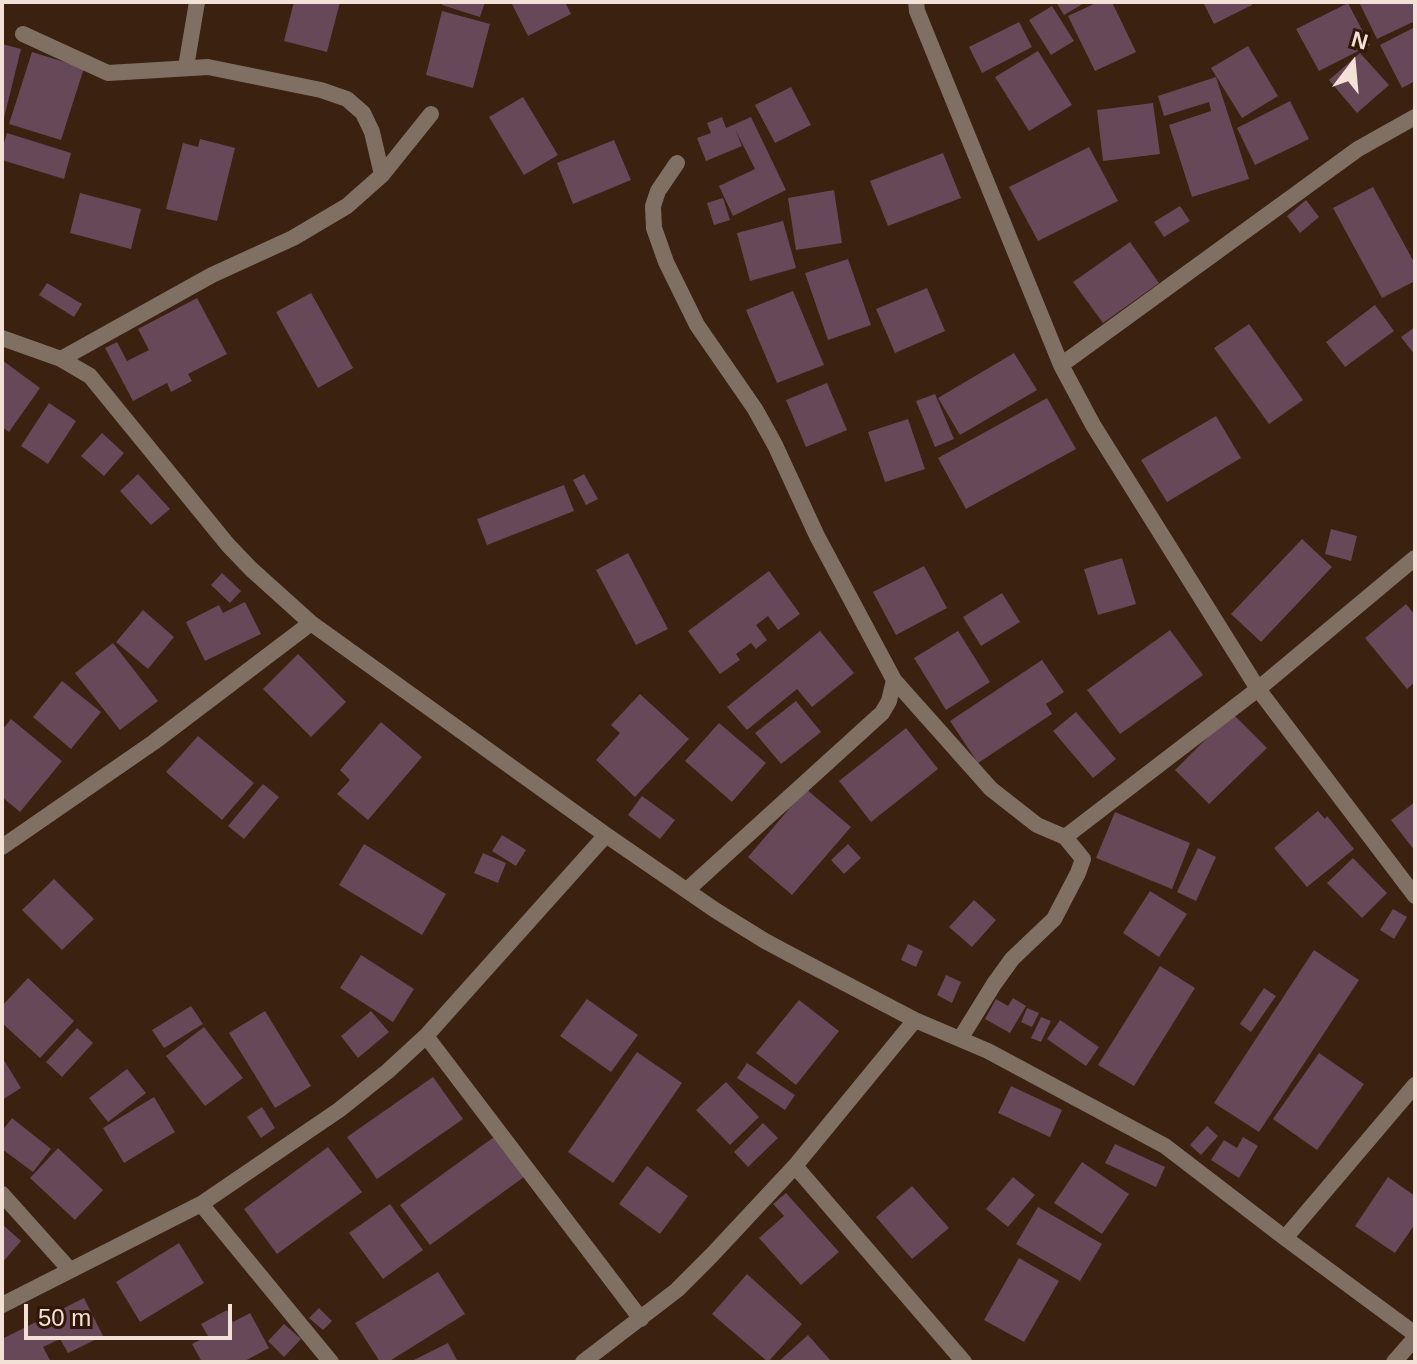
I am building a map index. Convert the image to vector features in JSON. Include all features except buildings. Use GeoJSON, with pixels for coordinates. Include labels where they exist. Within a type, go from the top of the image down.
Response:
{"type":"FeatureCollection","features":[{"type":"Feature","properties":{"kind":"street"},"geometry":{"type":"LineString","coordinates":[[186,67],[197,2]]}},
{"type":"Feature","properties":{"kind":"street"},"geometry":{"type":"LineString","coordinates":[[916,2],[917,11],[1061,365],[1093,425],[1258,689],[1415,896]]}},
{"type":"Feature","properties":{"kind":"street"},"geometry":{"type":"LineString","coordinates":[[23,34],[108,73],[208,67],[321,90],[347,99],[363,113],[372,132],[382,175]]}},
{"type":"Feature","properties":{"kind":"street"},"geometry":{"type":"LineString","coordinates":[[61,359],[212,275],[293,238],[347,206],[382,175],[431,114]]}},
{"type":"Feature","properties":{"kind":"street"},"geometry":{"type":"LineString","coordinates":[[1061,365],[1358,149],[1415,117]]}},
{"type":"Feature","properties":{"kind":"street"},"geometry":{"type":"LineString","coordinates":[[677,163],[658,191],[653,206],[654,228],[666,262],[697,325],[755,409],[817,536],[894,680],[991,789],[1037,825],[1065,837],[1083,859],[1054,919],[1012,959],[960,1039]]}},
{"type":"Feature","properties":{"kind":"street"},"geometry":{"type":"LineString","coordinates":[[2,338],[61,359],[90,376],[228,545],[311,623],[606,835],[765,941],[915,1020],[988,1051],[1051,1083],[1165,1146],[1415,1336],[1394,1362]]}},
{"type":"Feature","properties":{"kind":"street"},"geometry":{"type":"LineString","coordinates":[[1065,837],[1258,689],[1415,558]]}},
{"type":"Feature","properties":{"kind":"street"},"geometry":{"type":"LineString","coordinates":[[2,847],[154,742],[311,623]]}},
{"type":"Feature","properties":{"kind":"street"},"geometry":{"type":"LineString","coordinates":[[687,890],[882,713],[889,701],[894,680]]}},
{"type":"Feature","properties":{"kind":"street"},"geometry":{"type":"LineString","coordinates":[[2,1305],[201,1204],[339,1110],[426,1036],[606,835]]}},
{"type":"Feature","properties":{"kind":"street"},"geometry":{"type":"LineString","coordinates":[[583,1362],[677,1290],[711,1256],[795,1166],[915,1020]]}},
{"type":"Feature","properties":{"kind":"street"},"geometry":{"type":"LineString","coordinates":[[426,1036],[641,1319]]}},
{"type":"Feature","properties":{"kind":"street"},"geometry":{"type":"LineString","coordinates":[[1285,1238],[1415,1085]]}},
{"type":"Feature","properties":{"kind":"street"},"geometry":{"type":"LineString","coordinates":[[795,1166],[964,1362]]}},
{"type":"Feature","properties":{"kind":"street"},"geometry":{"type":"LineString","coordinates":[[2,1194],[70,1270]]}},
{"type":"Feature","properties":{"kind":"street"},"geometry":{"type":"LineString","coordinates":[[201,1204],[331,1362]]}}]}
